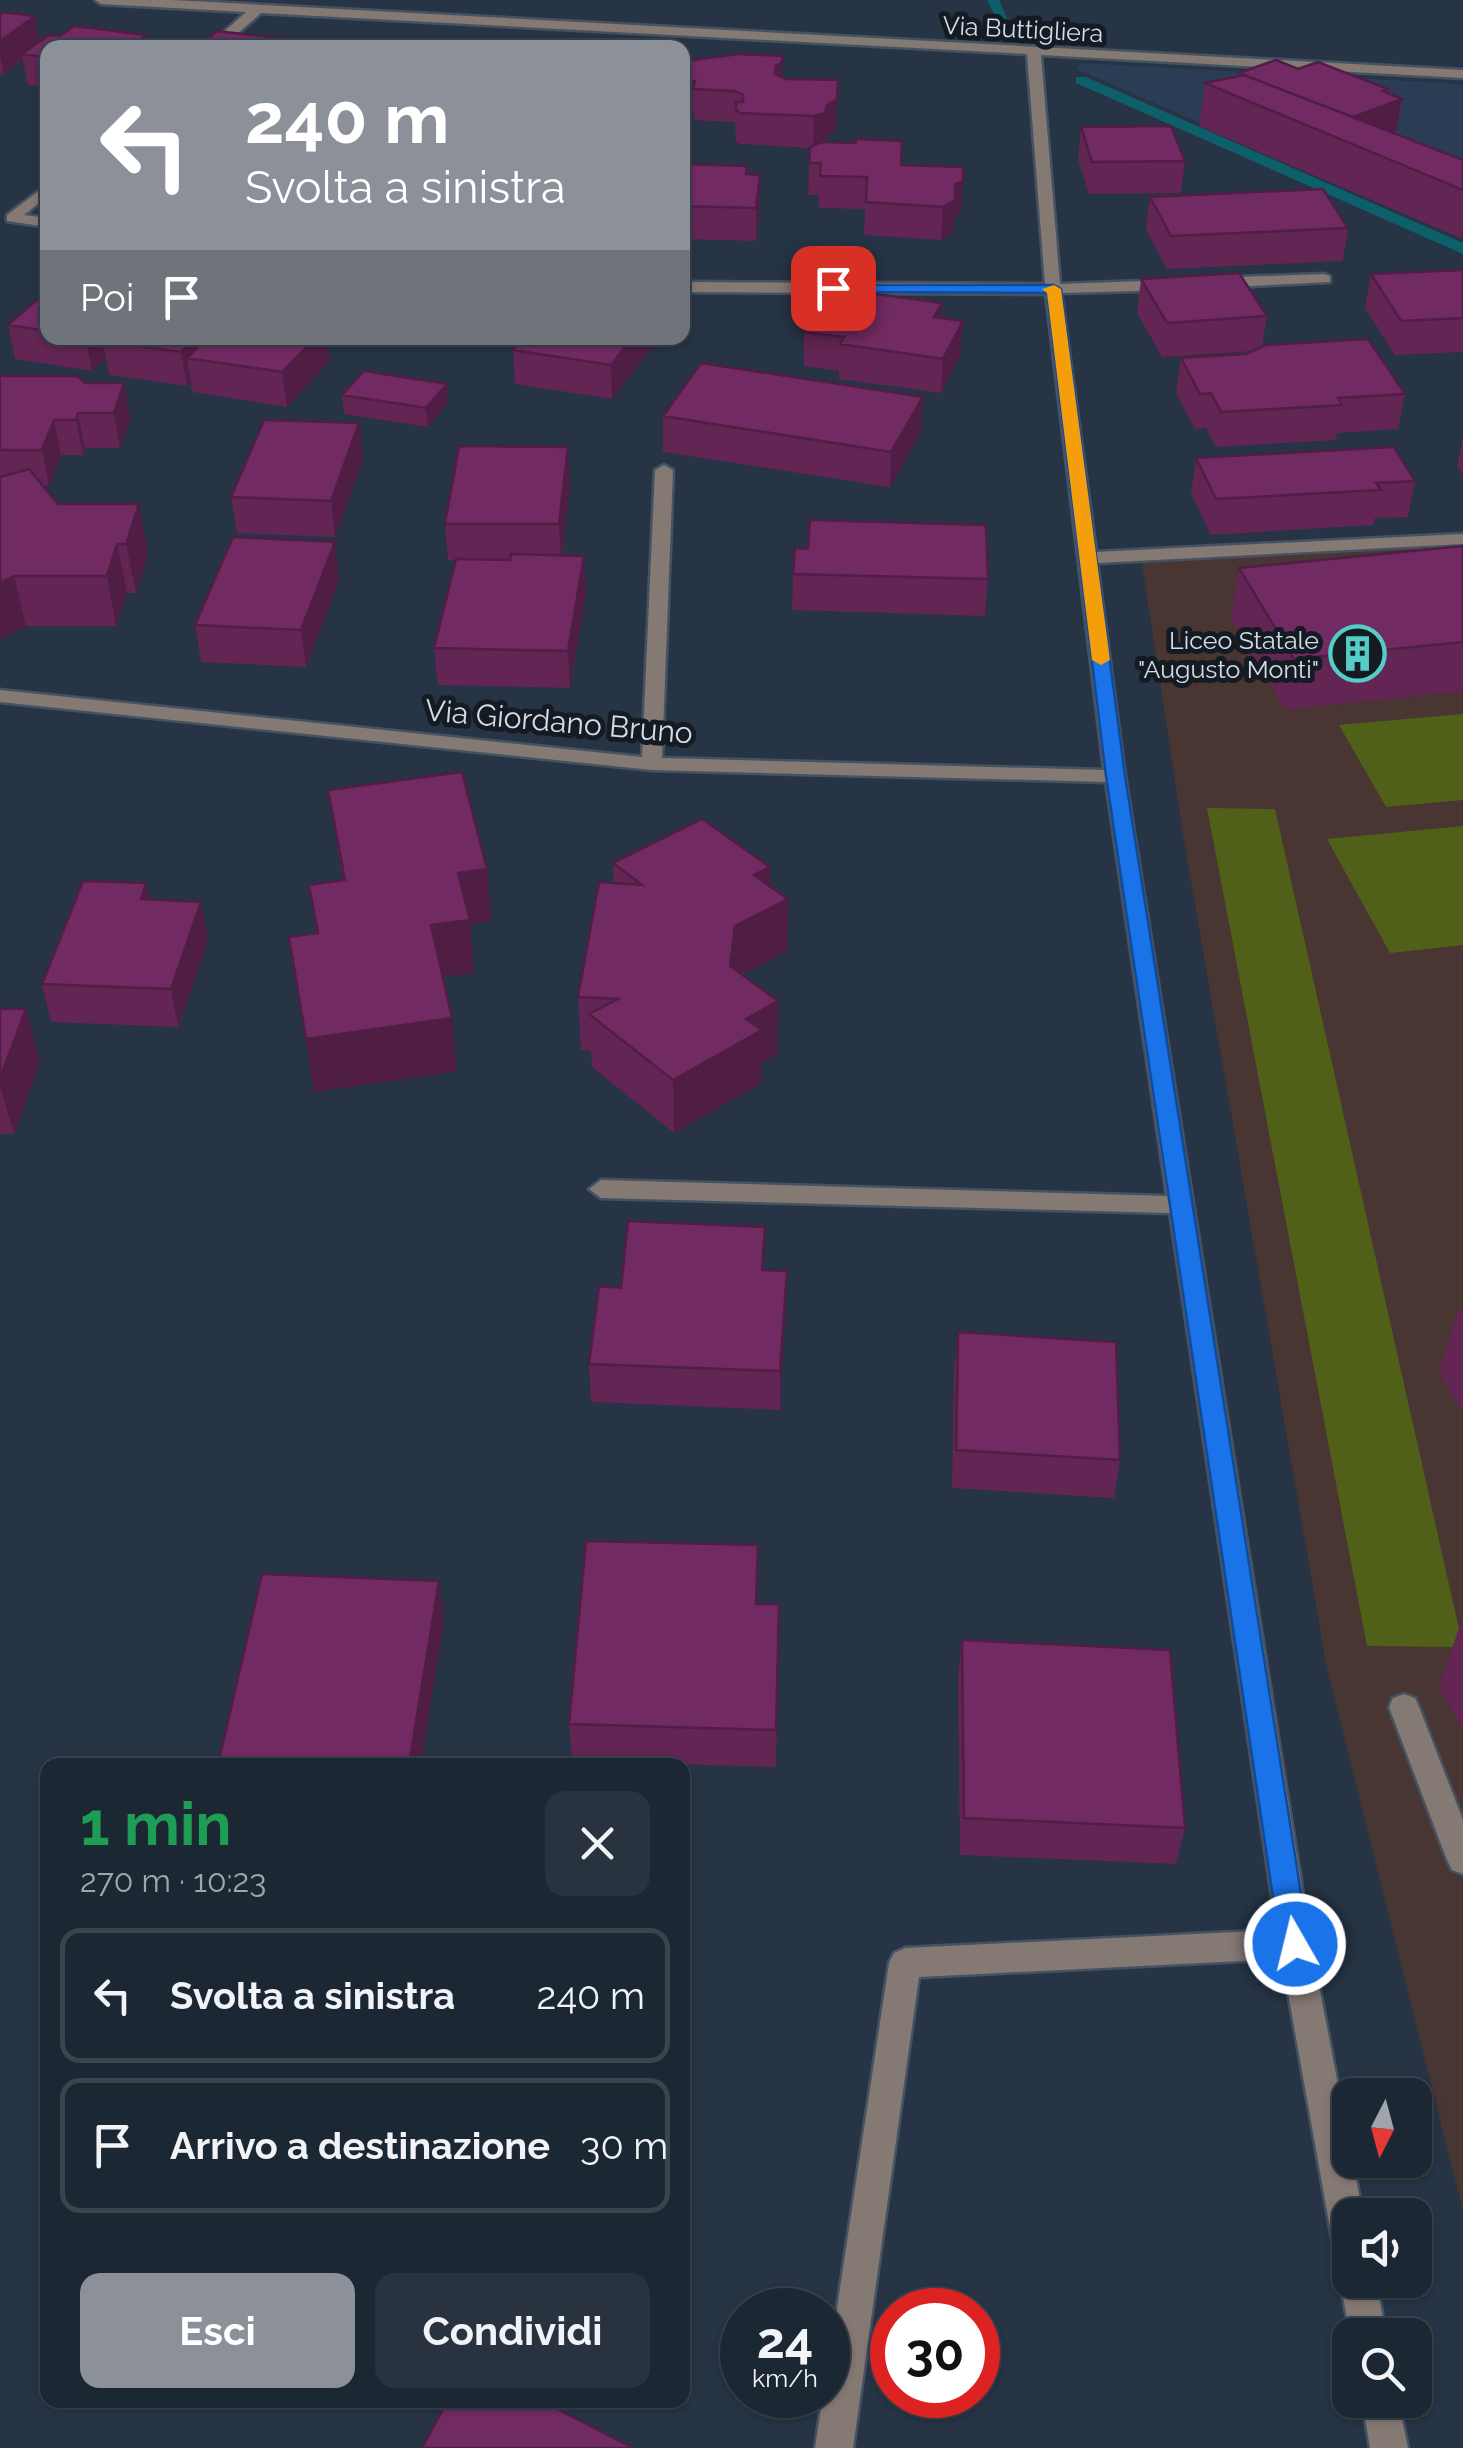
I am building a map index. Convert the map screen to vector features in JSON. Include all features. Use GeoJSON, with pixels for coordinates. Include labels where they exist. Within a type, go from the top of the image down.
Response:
{"type":"FeatureCollection","features":[{"type":"Feature","properties":{"kind":"street","name":"Via Buttigliera"},"geometry":{"type":"LineString","coordinates":[[101,0],[541,31],[1463,74]]}},
{"type":"Feature","properties":{"kind":"street"},"geometry":{"type":"LineString","coordinates":[[221,40],[256,10]]}},
{"type":"Feature","properties":{"kind":"street"},"geometry":{"type":"LineString","coordinates":[[1034,52],[1054,289],[1116,776],[1295,1944],[1342,2198]]}},
{"type":"Feature","properties":{"kind":"street"},"geometry":{"type":"LineString","coordinates":[[40,195],[12,218],[40,222]]}},
{"type":"Feature","properties":{"kind":"street"},"geometry":{"type":"LineString","coordinates":[[690,287],[1054,289],[1324,279]]}},
{"type":"Feature","properties":{"kind":"street"},"geometry":{"type":"LineString","coordinates":[[652,764],[664,470]]}},
{"type":"Feature","properties":{"kind":"street"},"geometry":{"type":"LineString","coordinates":[[1088,558],[1463,539]]}},
{"type":"Feature","properties":{"kind":"street","name":"Via Giordano Bruno"},"geometry":{"type":"LineString","coordinates":[[0,696],[652,764],[1116,776]]}},
{"type":"Feature","properties":{"kind":"street"},"geometry":{"type":"LineString","coordinates":[[601,1189],[1184,1205]]}},
{"type":"Feature","properties":{"kind":"street"},"geometry":{"type":"LineString","coordinates":[[1404,1708],[1463,1860]]}},
{"type":"Feature","properties":{"kind":"street"},"geometry":{"type":"LineString","coordinates":[[834,2448],[905,1963],[1295,1944]]}},
{"type":"Feature","properties":{"kind":"street"},"geometry":{"type":"LineString","coordinates":[[1384,2418],[1390,2448]]}},
{"type":"Feature","properties":{"kind":"shaded area"},"geometry":{"type":"Polygon","coordinates":[[[1081,63],[1463,84],[1463,238],[1077,69],[1081,63]]]}},
{"type":"Feature","properties":{"kind":"shaded area"},"geometry":{"type":"Polygon","coordinates":[[[1463,542],[1463,2211],[1326,1663],[1184,841],[1142,563],[1463,542]]]}},
{"type":"Feature","properties":{"kind":"green space"},"geometry":{"type":"Polygon","coordinates":[[[1463,714],[1463,800],[1386,807],[1339,725],[1463,714]]]}},
{"type":"Feature","properties":{"kind":"green space"},"geometry":{"type":"Polygon","coordinates":[[[1207,808],[1275,809],[1463,1647],[1367,1646],[1207,808]]]}},
{"type":"Feature","properties":{"kind":"green space"},"geometry":{"type":"Polygon","coordinates":[[[1463,826],[1463,945],[1390,953],[1327,839],[1463,826]]]}},
{"type":"Feature","properties":{"kind":"building"},"geometry":{"type":"Polygon","coordinates":[[[0,12],[35,16],[0,41],[0,12]]]}},
{"type":"Feature","properties":{"kind":"building"},"geometry":{"type":"Polygon","coordinates":[[[74,26],[146,35],[140,40],[42,40],[49,35],[60,36],[74,26]]]}},
{"type":"Feature","properties":{"kind":"building"},"geometry":{"type":"Polygon","coordinates":[[[217,31],[297,40],[206,40],[217,31]]]}},
{"type":"Feature","properties":{"kind":"building"},"geometry":{"type":"Polygon","coordinates":[[[40,41],[40,57],[22,54],[40,41]]]}},
{"type":"Feature","properties":{"kind":"building"},"geometry":{"type":"Polygon","coordinates":[[[739,54],[783,56],[775,74],[786,79],[838,80],[837,99],[827,105],[825,113],[814,116],[740,113],[736,102],[743,102],[743,95],[735,91],[693,89],[690,60],[739,54]]]}},
{"type":"Feature","properties":{"kind":"building"},"geometry":{"type":"Polygon","coordinates":[[[1276,60],[1298,69],[1318,62],[1388,89],[1383,91],[1402,99],[1353,117],[1239,73],[1276,60]]]}},
{"type":"Feature","properties":{"kind":"building"},"geometry":{"type":"Polygon","coordinates":[[[1244,75],[1463,160],[1463,190],[1205,83],[1244,75]]]}},
{"type":"Feature","properties":{"kind":"building"},"geometry":{"type":"Polygon","coordinates":[[[1171,126],[1185,161],[1092,162],[1081,127],[1171,126]]]}},
{"type":"Feature","properties":{"kind":"building"},"geometry":{"type":"Polygon","coordinates":[[[856,139],[902,141],[901,165],[963,167],[963,181],[955,184],[955,200],[943,207],[866,202],[867,177],[820,176],[821,163],[809,163],[810,147],[821,142],[856,143],[856,139]]]}},
{"type":"Feature","properties":{"kind":"building"},"geometry":{"type":"Polygon","coordinates":[[[690,164],[747,166],[746,174],[760,175],[756,208],[690,206],[690,164]]]}},
{"type":"Feature","properties":{"kind":"building"},"geometry":{"type":"Polygon","coordinates":[[[1323,189],[1348,228],[1171,236],[1150,197],[1323,189]]]}},
{"type":"Feature","properties":{"kind":"building"},"geometry":{"type":"Polygon","coordinates":[[[1463,270],[1463,318],[1401,321],[1371,274],[1463,270]]]}},
{"type":"Feature","properties":{"kind":"building"},"geometry":{"type":"Polygon","coordinates":[[[1239,273],[1267,316],[1167,323],[1141,279],[1239,273]]]}},
{"type":"Feature","properties":{"kind":"building"},"geometry":{"type":"Polygon","coordinates":[[[831,288],[942,303],[934,317],[963,321],[943,359],[840,344],[844,337],[804,332],[831,288]]]}},
{"type":"Feature","properties":{"kind":"building"},"geometry":{"type":"Polygon","coordinates":[[[40,297],[40,330],[8,325],[40,297]]]}},
{"type":"Feature","properties":{"kind":"building"},"geometry":{"type":"Polygon","coordinates":[[[1368,339],[1405,394],[1338,398],[1342,405],[1221,412],[1211,393],[1200,394],[1181,358],[1246,354],[1266,345],[1368,339]]]}},
{"type":"Feature","properties":{"kind":"building"},"geometry":{"type":"Polygon","coordinates":[[[131,345],[188,345],[181,352],[131,345]]]}},
{"type":"Feature","properties":{"kind":"building"},"geometry":{"type":"Polygon","coordinates":[[[200,345],[308,345],[282,372],[187,358],[200,345]]]}},
{"type":"Feature","properties":{"kind":"building"},"geometry":{"type":"Polygon","coordinates":[[[518,345],[627,345],[611,365],[513,350],[518,345]]]}},
{"type":"Feature","properties":{"kind":"building"},"geometry":{"type":"Polygon","coordinates":[[[701,363],[923,397],[891,452],[663,416],[701,363]]]}},
{"type":"Feature","properties":{"kind":"building"},"geometry":{"type":"Polygon","coordinates":[[[364,371],[447,384],[426,408],[342,395],[364,371]]]}},
{"type":"Feature","properties":{"kind":"building"},"geometry":{"type":"Polygon","coordinates":[[[0,376],[77,376],[85,383],[124,383],[114,413],[78,413],[76,420],[54,420],[42,450],[0,450],[0,376]]]}},
{"type":"Feature","properties":{"kind":"building"},"geometry":{"type":"Polygon","coordinates":[[[264,420],[359,423],[331,501],[231,497],[264,420]]]}},
{"type":"Feature","properties":{"kind":"building"},"geometry":{"type":"Polygon","coordinates":[[[459,446],[568,447],[559,524],[445,524],[459,446]]]}},
{"type":"Feature","properties":{"kind":"building"},"geometry":{"type":"Polygon","coordinates":[[[1394,447],[1415,481],[1376,483],[1381,490],[1216,499],[1196,458],[1394,447]]]}},
{"type":"Feature","properties":{"kind":"building"},"geometry":{"type":"Polygon","coordinates":[[[29,469],[58,504],[139,504],[126,544],[117,544],[107,576],[14,576],[0,583],[0,477],[29,469]]]}},
{"type":"Feature","properties":{"kind":"building"},"geometry":{"type":"Polygon","coordinates":[[[810,520],[986,525],[988,579],[793,574],[795,548],[808,549],[810,520]]]}},
{"type":"Feature","properties":{"kind":"building"},"geometry":{"type":"Polygon","coordinates":[[[233,537],[335,542],[301,630],[195,625],[233,537]]]}},
{"type":"Feature","properties":{"kind":"building"},"geometry":{"type":"Polygon","coordinates":[[[1463,546],[1463,642],[1294,659],[1239,568],[1463,546]]]}},
{"type":"Feature","properties":{"kind":"building"},"geometry":{"type":"Polygon","coordinates":[[[511,554],[584,556],[568,651],[434,648],[456,559],[510,560],[511,554]]]}},
{"type":"Feature","properties":{"kind":"building"},"geometry":{"type":"Polygon","coordinates":[[[462,772],[487,869],[458,873],[470,920],[431,925],[452,1018],[306,1039],[289,937],[318,933],[309,885],[345,880],[328,790],[462,772]]]}},
{"type":"Feature","properties":{"kind":"building"},"geometry":{"type":"Polygon","coordinates":[[[702,819],[770,867],[754,875],[788,899],[735,926],[730,966],[778,1001],[746,1019],[762,1030],[673,1080],[589,1014],[618,999],[578,997],[599,882],[642,885],[613,863],[702,819]]]}},
{"type":"Feature","properties":{"kind":"building"},"geometry":{"type":"Polygon","coordinates":[[[83,881],[146,883],[141,899],[201,902],[171,989],[42,984],[83,881]]]}},
{"type":"Feature","properties":{"kind":"building"},"geometry":{"type":"Polygon","coordinates":[[[0,1009],[26,1009],[0,1078],[0,1009]]]}},
{"type":"Feature","properties":{"kind":"building"},"geometry":{"type":"Polygon","coordinates":[[[628,1221],[765,1227],[762,1270],[787,1271],[780,1371],[589,1364],[599,1286],[621,1288],[628,1221]]]}},
{"type":"Feature","properties":{"kind":"building"},"geometry":{"type":"Polygon","coordinates":[[[958,1332],[1116,1342],[1120,1460],[956,1450],[958,1332]]]}},
{"type":"Feature","properties":{"kind":"building"},"geometry":{"type":"Polygon","coordinates":[[[586,1541],[758,1545],[756,1604],[779,1604],[776,1730],[569,1724],[586,1541]]]}},
{"type":"Feature","properties":{"kind":"building"},"geometry":{"type":"Polygon","coordinates":[[[262,1574],[439,1581],[410,1758],[220,1758],[262,1574]]]}},
{"type":"Feature","properties":{"kind":"building"},"geometry":{"type":"Polygon","coordinates":[[[962,1640],[1170,1650],[1185,1828],[964,1818],[962,1640]]]}},
{"type":"Feature","properties":{"kind":"building"},"geometry":{"type":"Polygon","coordinates":[[[444,2408],[556,2408],[633,2448],[422,2448],[444,2408]]]}},
{"type":"Feature","properties":{"kind":"waterway"},"geometry":{"type":"LineString","coordinates":[[993,0],[1010,33]]}},
{"type":"Feature","properties":{"kind":"waterway"},"geometry":{"type":"LineString","coordinates":[[1081,80],[1463,249]]}},
{"type":"Feature","properties":{"kind":"slow traffic"},"geometry":{"type":"LineString","coordinates":[[1049,289],[1054,289],[1101,660]]}},
{"type":"Feature","properties":{"kind":"place","name":"Liceo Statale \"Augusto Monti\""},"geometry":{"type":"Point","coordinates":[1358,654]}},
{"type":"Feature","properties":{"kind":"route"},"geometry":{"type":"LineString","coordinates":[[833,288],[1054,289],[1116,776],[1295,1944]]}}]}
